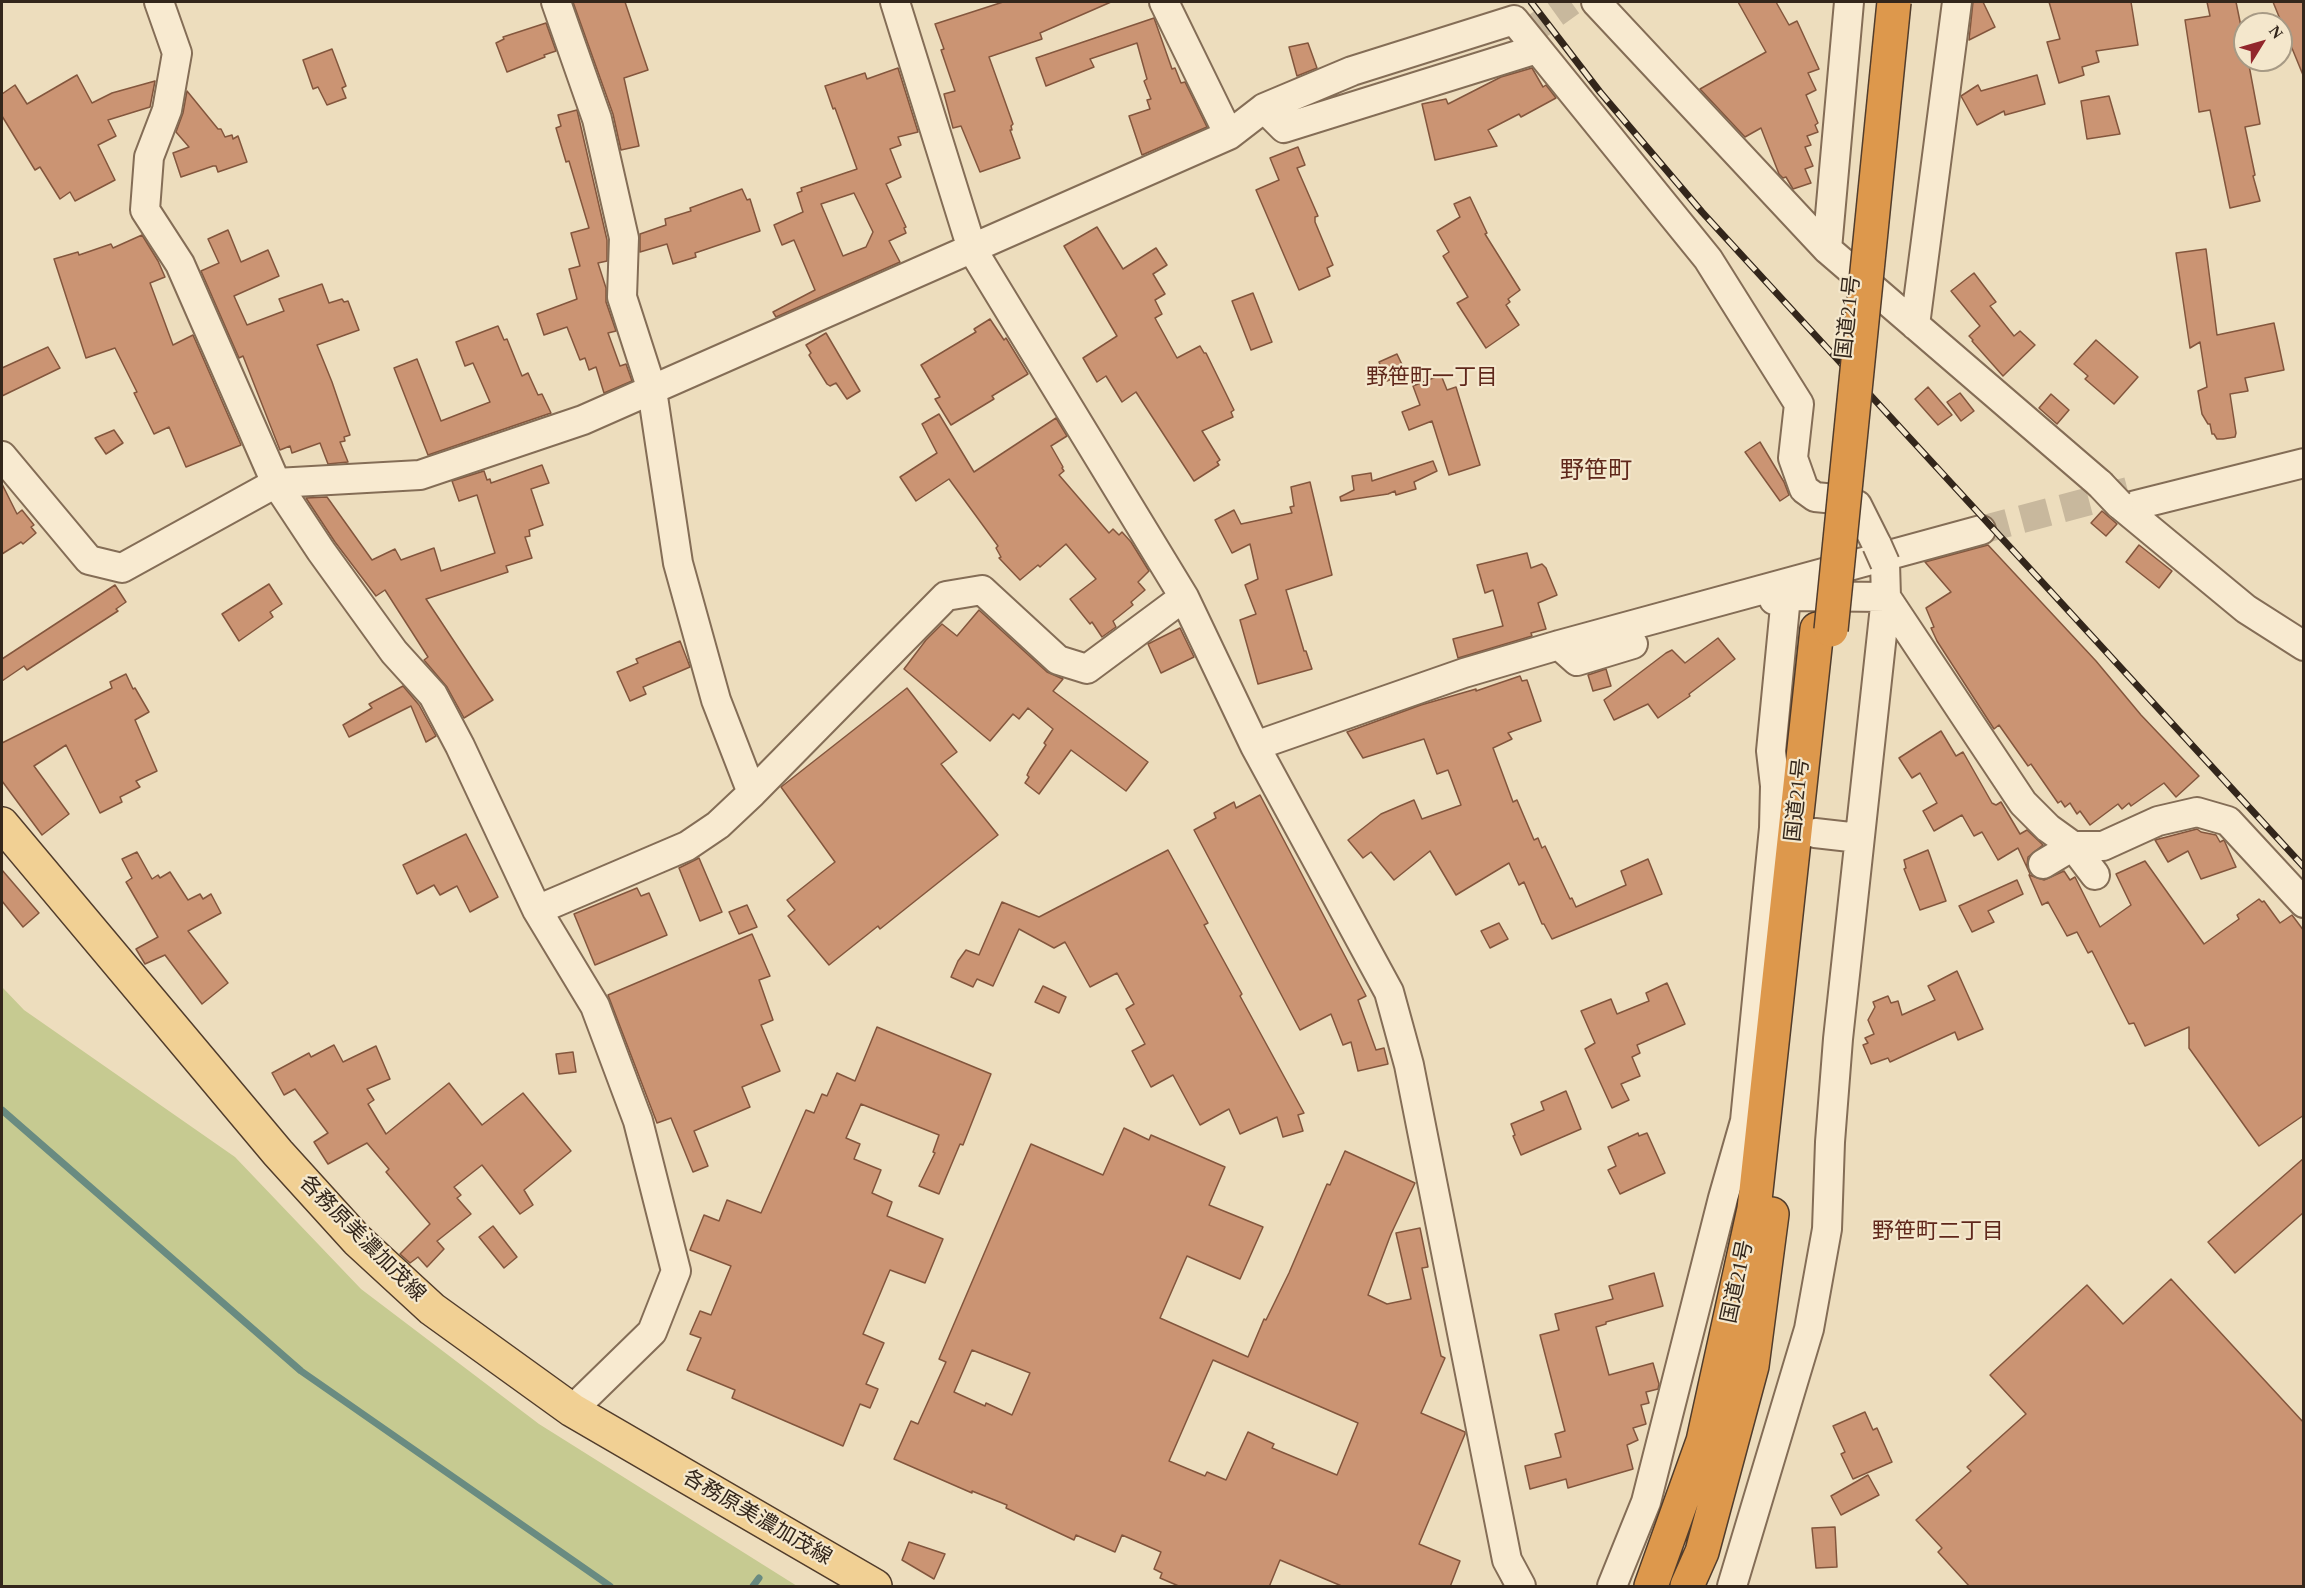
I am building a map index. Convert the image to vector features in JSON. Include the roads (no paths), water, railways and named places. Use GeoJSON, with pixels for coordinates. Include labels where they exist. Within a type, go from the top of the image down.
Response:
{"type":"FeatureCollection","features":[{"type":"Feature","properties":{"kind":"highway","name":"国道21号"},"geometry":{"type":"LineString","coordinates":[[1687,1587],[1702,1552],[1754,1354],[1769,1242],[1881,2]]}},
{"type":"Feature","properties":{"kind":"highway","name":"国道21号"},"geometry":{"type":"LineString","coordinates":[[1651,1587],[1703,1440],[1754,1209],[1824,630],[1894,2]]}},
{"type":"Feature","properties":{"kind":"main road","name":"各務原美濃加茂線"},"geometry":{"type":"LineString","coordinates":[[2,824],[278,1153],[357,1240],[432,1309],[572,1410],[875,1587]]}},
{"type":"Feature","properties":{"kind":"street"},"geometry":{"type":"LineString","coordinates":[[159,2],[177,53],[167,110],[149,157],[145,210],[180,264],[276,483],[321,551],[394,652],[433,695],[460,746],[537,910],[596,1006],[638,1121],[676,1271],[652,1332],[572,1410]]}},
{"type":"Feature","properties":{"kind":"street"},"geometry":{"type":"LineString","coordinates":[[556,2],[597,119],[624,238],[622,297],[652,390],[678,563],[716,700],[752,793]]}},
{"type":"Feature","properties":{"kind":"street"},"geometry":{"type":"LineString","coordinates":[[896,2],[972,249],[1184,597],[1255,746],[1389,992],[1409,1065],[1507,1560],[1521,1587]]}},
{"type":"Feature","properties":{"kind":"street"},"geometry":{"type":"LineString","coordinates":[[1164,2],[1229,135]]}},
{"type":"Feature","properties":{"kind":"street"},"geometry":{"type":"LineString","coordinates":[[1596,2],[1827,249],[2246,609],[2304,646]]}},
{"type":"Feature","properties":{"kind":"street"},"geometry":{"type":"LineString","coordinates":[[1827,249],[1849,2]]}},
{"type":"Feature","properties":{"kind":"street"},"geometry":{"type":"LineString","coordinates":[[1915,325],[1957,2]]}},
{"type":"Feature","properties":{"kind":"street"},"geometry":{"type":"LineString","coordinates":[[2,456],[89,560],[122,568],[276,483],[420,475],[583,420],[1229,135],[1264,108],[1352,71],[1514,20],[1529,43],[1708,259],[1799,404],[1793,458],[1804,489],[1815,497],[1846,500],[1857,505],[1881,554],[1886,597],[1838,1039],[1830,1142],[1827,1229],[1809,1329],[1732,1587]]}},
{"type":"Feature","properties":{"kind":"street"},"geometry":{"type":"LineString","coordinates":[[2118,497],[2304,446]]}},
{"type":"Feature","properties":{"kind":"street"},"geometry":{"type":"LineString","coordinates":[[2118,497],[2304,463]]}},
{"type":"Feature","properties":{"kind":"street"},"geometry":{"type":"LineString","coordinates":[[1255,746],[1464,673],[1981,530]]}},
{"type":"Feature","properties":{"kind":"street"},"geometry":{"type":"LineString","coordinates":[[537,910],[687,846],[718,825],[946,596],[982,590],[1058,660],[1087,669],[1184,597]]}},
{"type":"Feature","properties":{"kind":"street"},"geometry":{"type":"LineString","coordinates":[[1559,645],[1577,661],[1786,596],[1886,597]]}},
{"type":"Feature","properties":{"kind":"street"},"geometry":{"type":"LineString","coordinates":[[1612,1587],[1646,1502],[1723,1198],[1745,1121],[1779,829],[1771,751],[1786,596]]}},
{"type":"Feature","properties":{"kind":"street"},"geometry":{"type":"LineString","coordinates":[[1886,597],[2023,803],[2048,828],[2073,846],[2095,875]]}},
{"type":"Feature","properties":{"kind":"street"},"geometry":{"type":"LineString","coordinates":[[2043,864],[2073,846],[2103,846],[2158,821],[2197,812],[2228,821],[2304,903]]}},
{"type":"Feature","properties":{"kind":"street"},"geometry":{"type":"LineString","coordinates":[[1815,833],[1859,838]]}},
{"type":"Feature","properties":{"kind":"street"},"geometry":{"type":"LineString","coordinates":[[1699,1587],[1702,1552]]}},
{"type":"Feature","properties":{"kind":"waterway"},"geometry":{"type":"LineString","coordinates":[[2,1110],[301,1371],[610,1586]]}},
{"type":"Feature","properties":{"kind":"waterway"},"geometry":{"type":"LineString","coordinates":[[753,1586],[759,1578]]}},
{"type":"Feature","properties":{"kind":"tunnel"},"geometry":{"type":"LineString","coordinates":[[1521,38],[1571,2]]}},
{"type":"Feature","properties":{"kind":"tunnel"},"geometry":{"type":"LineString","coordinates":[[1981,530],[2128,491]]}},
{"type":"Feature","properties":{"kind":"railway"},"geometry":{"type":"LineString","coordinates":[[1531,2],[1600,92],[1702,212],[2304,867]]}},
{"type":"Feature","properties":{"kind":"district","name":"野笹町一丁目"},"geometry":{"type":"Point","coordinates":[1432,378]}},
{"type":"Feature","properties":{"kind":"district","name":"野笹町"},"geometry":{"type":"Point","coordinates":[1596,472]}},
{"type":"Feature","properties":{"kind":"district","name":"野笹町二丁目"},"geometry":{"type":"Point","coordinates":[1938,1232]}}]}
